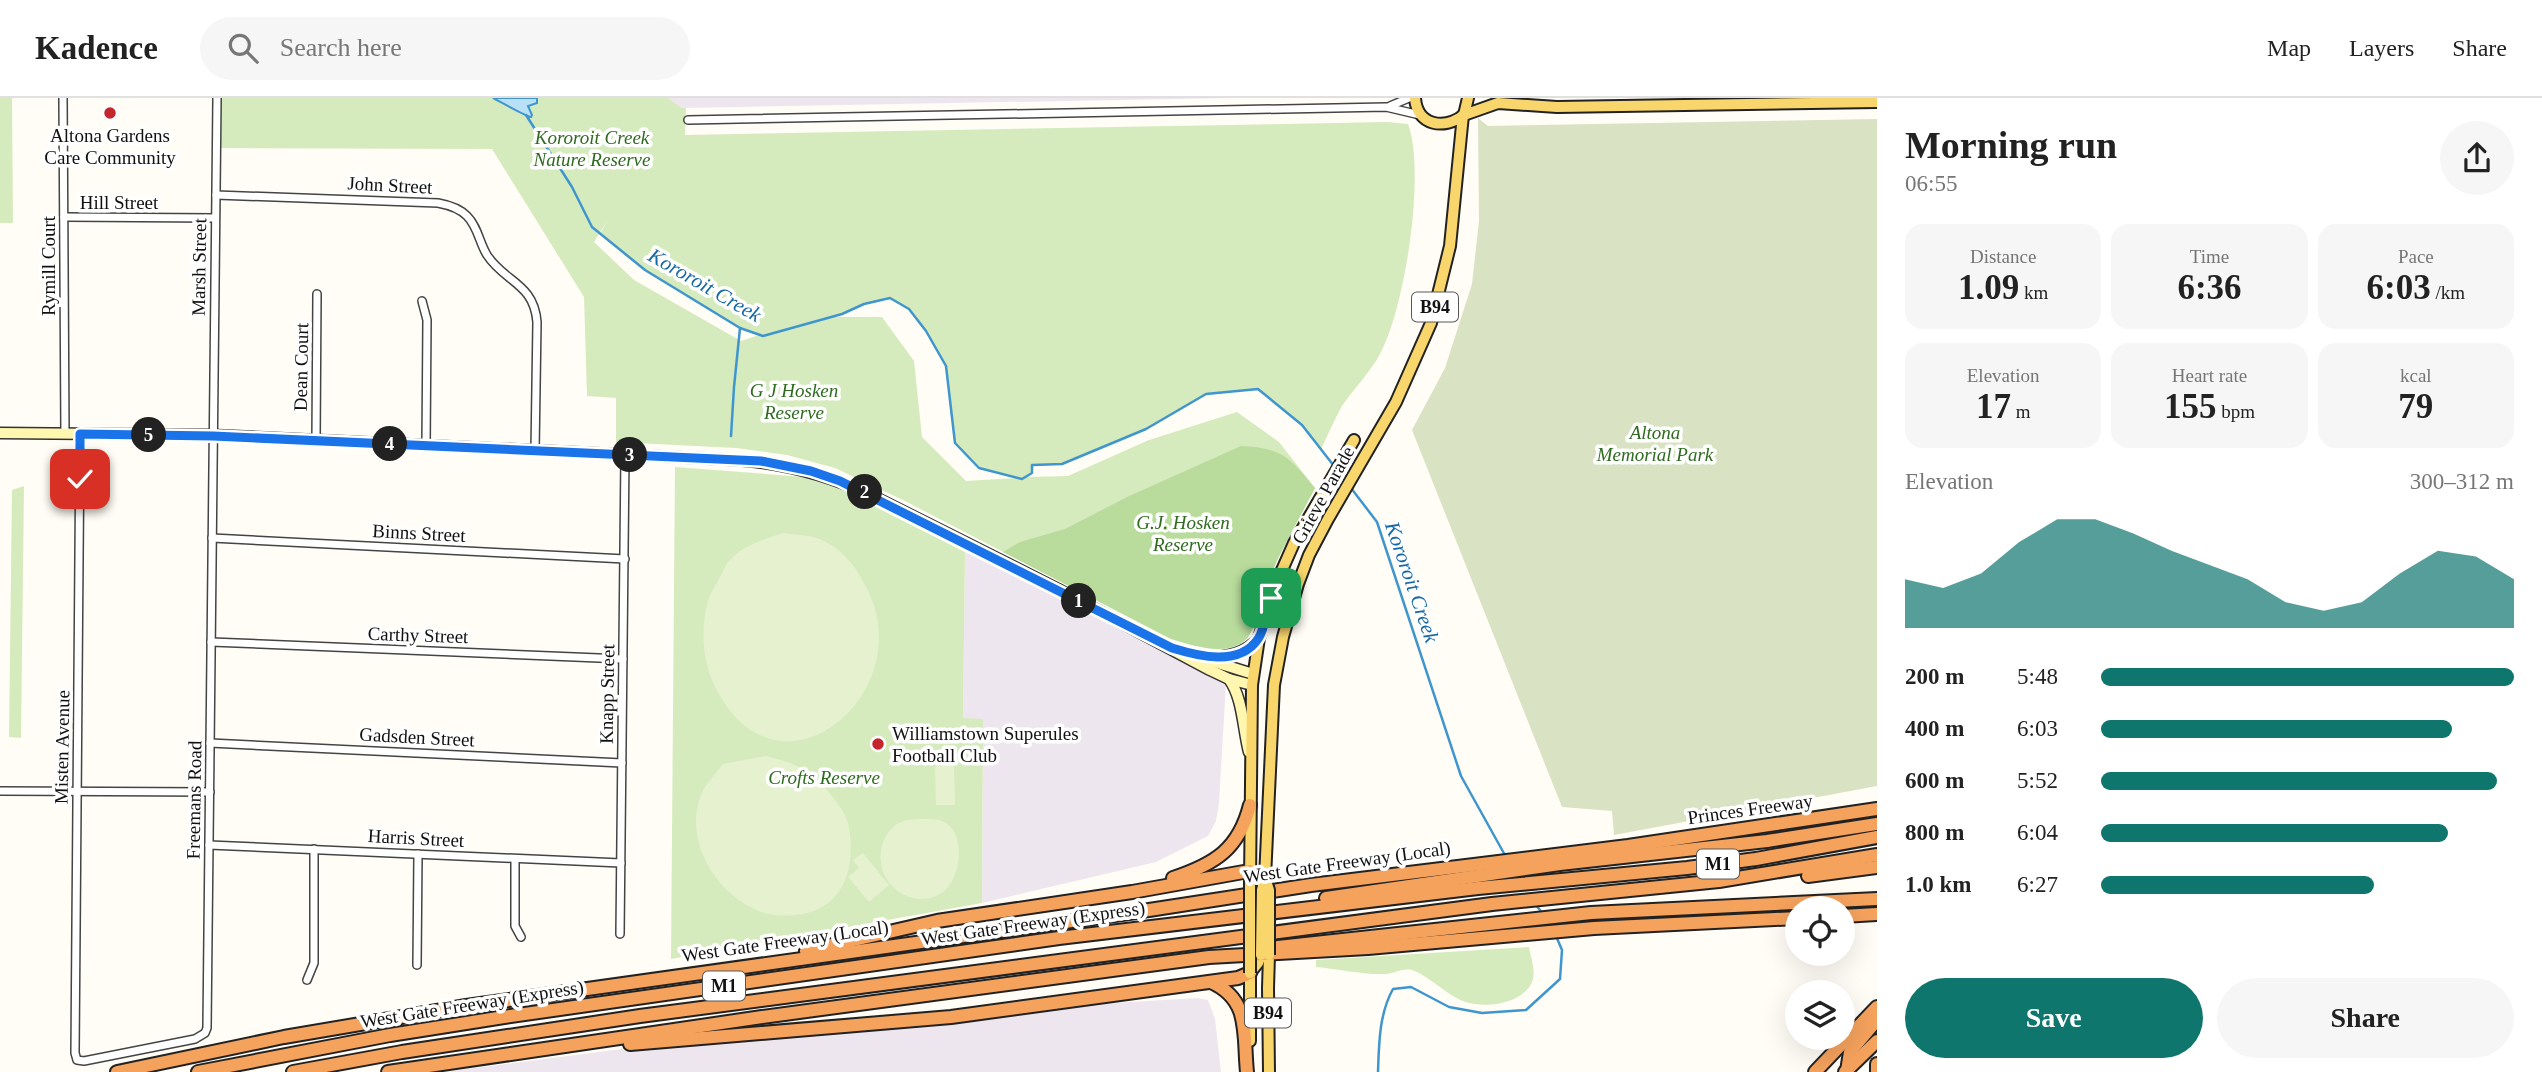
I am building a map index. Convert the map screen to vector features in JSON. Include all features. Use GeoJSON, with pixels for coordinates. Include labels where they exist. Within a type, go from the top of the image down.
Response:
{"type":"FeatureCollection","features":[{"type":"Feature","properties":{"kind":"highway"},"geometry":{"type":"LineString","coordinates":[[1132,892],[1181,876],[1227,851],[1243,827],[1250,805]]}},
{"type":"Feature","properties":{"kind":"highway","name":"Princes Freeway"},"geometry":{"type":"LineString","coordinates":[[1628,846],[1877,809]]}},
{"type":"Feature","properties":{"kind":"highway"},"geometry":{"type":"LineString","coordinates":[[1628,846],[1877,824]]}},
{"type":"Feature","properties":{"kind":"highway"},"geometry":{"type":"LineString","coordinates":[[1557,859],[1753,843],[1877,824]]}},
{"type":"Feature","properties":{"kind":"highway","name":"West Gate Freeway (Express)"},"geometry":{"type":"LineString","coordinates":[[198,1072],[390,1035],[516,1015],[1233,916],[1476,876],[1558,880],[1701,866],[1877,837]]}},
{"type":"Feature","properties":{"kind":"highway","name":"West Gate Freeway (Local)"},"geometry":{"type":"LineString","coordinates":[[117,1072],[284,1037],[398,1017],[762,963],[1136,912],[1311,884],[1476,876],[1628,846]]}},
{"type":"Feature","properties":{"kind":"highway","name":"West Gate Freeway (Express)"},"geometry":{"type":"LineString","coordinates":[[293,1072],[402,1052],[640,1016],[1492,904],[1719,881],[1877,855]]}},
{"type":"Feature","properties":{"kind":"highway"},"geometry":{"type":"LineString","coordinates":[[1719,881],[1781,878],[1877,867]]}},
{"type":"Feature","properties":{"kind":"highway"},"geometry":{"type":"LineString","coordinates":[[762,963],[937,921],[1249,877]]}},
{"type":"Feature","properties":{"kind":"highway"},"geometry":{"type":"LineString","coordinates":[[1209,957],[1310,942],[1591,913],[1877,899]]}},
{"type":"Feature","properties":{"kind":"highway"},"geometry":{"type":"LineString","coordinates":[[1855,915],[1877,914]]}},
{"type":"Feature","properties":{"kind":"highway","name":"M1"},"geometry":{"type":"LineString","coordinates":[[388,1072],[776,1015],[1209,957],[1368,948],[1594,928],[1785,919]]}},
{"type":"Feature","properties":{"kind":"highway"},"geometry":{"type":"LineString","coordinates":[[424,1066],[681,1039],[951,1017],[1242,978],[1250,973]]}},
{"type":"Feature","properties":{"kind":"highway"},"geometry":{"type":"LineString","coordinates":[[1208,982],[1228,991],[1238,1004],[1248,1072]]}},
{"type":"Feature","properties":{"kind":"highway"},"geometry":{"type":"LineString","coordinates":[[1815,1072],[1877,1007]]}},
{"type":"Feature","properties":{"kind":"highway"},"geometry":{"type":"LineString","coordinates":[[1849,1070],[1850,1052],[1877,1020]]}},
{"type":"Feature","properties":{"kind":"highway"},"geometry":{"type":"LineString","coordinates":[[1849,1070],[1877,1041]]}},
{"type":"Feature","properties":{"kind":"highway"},"geometry":{"type":"LineString","coordinates":[[1877,1064],[1877,1072]]}},
{"type":"Feature","properties":{"kind":"highway"},"geometry":{"type":"LineString","coordinates":[[1821,1072],[1832,1065],[1849,1070]]}},
{"type":"Feature","properties":{"kind":"main road"},"geometry":{"type":"LineString","coordinates":[[1415,98],[1422,117],[1443,125],[1487,105],[1502,103],[1557,107],[1873,101]]}},
{"type":"Feature","properties":{"kind":"main road","name":"Grieve Parade"},"geometry":{"type":"LineString","coordinates":[[1269,1072],[1265,955],[1269,890],[1265,878],[1274,685],[1283,637],[1309,555],[1396,402],[1431,323],[1450,246],[1463,115],[1468,98]]}},
{"type":"Feature","properties":{"kind":"main road"},"geometry":{"type":"LineString","coordinates":[[0,433],[316,440],[761,461],[811,471],[840,481],[1229,679],[1238,699],[1250,754]]}},
{"type":"Feature","properties":{"kind":"main road","name":"Grieve Parade"},"geometry":{"type":"LineString","coordinates":[[1248,1072],[1252,679],[1259,638],[1278,579],[1316,501],[1354,440]]}},
{"type":"Feature","properties":{"kind":"main road"},"geometry":{"type":"LineString","coordinates":[[1205,658],[1240,653],[1251,647],[1259,638]]}},
{"type":"Feature","properties":{"kind":"main road"},"geometry":{"type":"LineString","coordinates":[[1172,648],[1274,685]]}},
{"type":"Feature","properties":{"kind":"main road"},"geometry":{"type":"LineString","coordinates":[[1229,679],[1252,679]]}},
{"type":"Feature","properties":{"kind":"main road"},"geometry":{"type":"LineString","coordinates":[[1249,877],[1258,872],[1265,878]]}},
{"type":"Feature","properties":{"kind":"main road"},"geometry":{"type":"LineString","coordinates":[[1250,973],[1265,955]]}},
{"type":"Feature","properties":{"kind":"street","name":"Rymill Court"},"geometry":{"type":"LineString","coordinates":[[63,98],[65,434]]}},
{"type":"Feature","properties":{"kind":"street","name":"Marsh Street"},"geometry":{"type":"LineString","coordinates":[[213,436],[217,98]]}},
{"type":"Feature","properties":{"kind":"street"},"geometry":{"type":"LineString","coordinates":[[688,120],[1386,107],[1409,98]]}},
{"type":"Feature","properties":{"kind":"street"},"geometry":{"type":"LineString","coordinates":[[1386,107],[1422,117]]}},
{"type":"Feature","properties":{"kind":"street","name":"John Street"},"geometry":{"type":"LineString","coordinates":[[216,195],[438,203],[467,215],[486,254],[524,289],[534,303],[537,322],[535,451]]}},
{"type":"Feature","properties":{"kind":"street","name":"Hill Street"},"geometry":{"type":"LineString","coordinates":[[64,217],[215,218]]}},
{"type":"Feature","properties":{"kind":"street","name":"Dean Court"},"geometry":{"type":"LineString","coordinates":[[316,440],[317,294]]}},
{"type":"Feature","properties":{"kind":"street"},"geometry":{"type":"LineString","coordinates":[[422,301],[426,320],[426,446]]}},
{"type":"Feature","properties":{"kind":"street","name":"Misten Avenue"},"geometry":{"type":"LineString","coordinates":[[77,1060],[80,434]]}},
{"type":"Feature","properties":{"kind":"street","name":"Freemans Road"},"geometry":{"type":"LineString","coordinates":[[77,1060],[84,1061],[195,1039],[205,1033],[207,1028],[213,436]]}},
{"type":"Feature","properties":{"kind":"street","name":"Knapp Street"},"geometry":{"type":"LineString","coordinates":[[620,934],[625,455]]}},
{"type":"Feature","properties":{"kind":"street","name":"Binns Street"},"geometry":{"type":"LineString","coordinates":[[212,538],[625,559]]}},
{"type":"Feature","properties":{"kind":"street","name":"Carthy Street"},"geometry":{"type":"LineString","coordinates":[[211,642],[623,659]]}},
{"type":"Feature","properties":{"kind":"street","name":"Gadsden Street"},"geometry":{"type":"LineString","coordinates":[[210,743],[622,763]]}},
{"type":"Feature","properties":{"kind":"street"},"geometry":{"type":"LineString","coordinates":[[0,790],[209,792]]}},
{"type":"Feature","properties":{"kind":"street","name":"Harris Street"},"geometry":{"type":"LineString","coordinates":[[209,845],[621,863]]}},
{"type":"Feature","properties":{"kind":"street"},"geometry":{"type":"LineString","coordinates":[[307,980],[314,963],[314,849]]}},
{"type":"Feature","properties":{"kind":"street"},"geometry":{"type":"LineString","coordinates":[[417,965],[418,854]]}},
{"type":"Feature","properties":{"kind":"street"},"geometry":{"type":"LineString","coordinates":[[515,859],[515,926],[521,937]]}},
{"type":"Feature","properties":{"kind":"shaded area"},"geometry":{"type":"Polygon","coordinates":[[[668,98],[1229,98],[682,108],[668,98]]]}},
{"type":"Feature","properties":{"kind":"shaded area"},"geometry":{"type":"Polygon","coordinates":[[[965,552],[1226,683],[1219,803],[1216,821],[1208,836],[1156,862],[982,903],[983,719],[963,719],[965,552]]]}},
{"type":"Feature","properties":{"kind":"shaded area"},"geometry":{"type":"Polygon","coordinates":[[[1197,998],[1208,1000],[1215,1019],[1221,1072],[445,1072],[730,1035],[967,1012],[1197,998]]]}},
{"type":"Feature","properties":{"kind":"green space"},"geometry":{"type":"Polygon","coordinates":[[[0,98],[12,98],[13,223],[0,223],[0,98]]]}},
{"type":"Feature","properties":{"kind":"green space"},"geometry":{"type":"Polygon","coordinates":[[[220,98],[668,98],[686,108],[685,135],[1387,122],[1408,124],[1413,146],[1414,206],[1405,274],[1389,333],[1376,361],[1342,406],[1321,449],[1302,425],[1257,389],[1206,394],[1146,429],[1062,464],[1032,465],[1032,473],[1025,477],[1068,476],[1149,440],[1237,412],[1279,442],[1315,488],[1272,572],[1249,636],[1240,644],[1215,649],[1171,639],[903,500],[835,468],[787,455],[736,448],[616,442],[616,398],[587,396],[584,297],[492,149],[220,148],[220,98]],[[607,221],[594,242],[634,280],[741,341],[759,335],[740,328],[645,270],[600,234],[607,221]],[[889,298],[864,304],[832,317],[882,317],[914,361],[922,437],[966,481],[1016,478],[979,468],[955,443],[946,366],[926,331],[909,309],[889,298]]]}},
{"type":"Feature","properties":{"kind":"green space","name":"Altona Memorial Park"},"geometry":{"type":"Polygon","coordinates":[[[1478,118],[1488,126],[1877,119],[1877,786],[1614,835],[1612,811],[1562,807],[1412,430],[1445,368],[1472,284],[1479,221],[1478,118]]]}},
{"type":"Feature","properties":{"kind":"green space","name":"G.J. Hosken Reserve"},"geometry":{"type":"Polygon","coordinates":[[[1241,446],[1267,449],[1284,456],[1315,488],[1272,572],[1252,631],[1240,644],[1215,649],[1171,639],[1003,552],[1020,542],[1065,529],[1127,497],[1241,446]]]}},
{"type":"Feature","properties":{"kind":"green space","name":"Crofts Reserve"},"geometry":{"type":"Polygon","coordinates":[[[675,467],[818,478],[965,552],[963,718],[983,719],[982,903],[671,959],[675,467]]]}},
{"type":"Feature","properties":{"kind":"green space"},"geometry":{"type":"Polygon","coordinates":[[[24,486],[21,738],[9,737],[12,490],[24,486]]]}},
{"type":"Feature","properties":{"kind":"green space"},"geometry":{"type":"Polygon","coordinates":[[[783,533],[820,539],[842,553],[864,583],[878,624],[875,664],[860,699],[834,725],[804,739],[770,739],[739,720],[712,680],[704,651],[704,620],[708,601],[728,563],[748,546],[783,533]]]}},
{"type":"Feature","properties":{"kind":"green space"},"geometry":{"type":"Polygon","coordinates":[[[766,756],[798,766],[813,775],[835,800],[848,824],[850,858],[843,885],[825,905],[812,912],[773,915],[743,903],[717,879],[700,847],[696,830],[697,812],[701,795],[708,783],[723,764],[766,756]]]}},
{"type":"Feature","properties":{"kind":"green space"},"geometry":{"type":"Polygon","coordinates":[[[954,765],[955,805],[936,805],[935,766],[954,765]]]}},
{"type":"Feature","properties":{"kind":"green space"},"geometry":{"type":"Polygon","coordinates":[[[933,819],[946,823],[956,836],[959,854],[956,872],[948,887],[941,893],[925,899],[908,897],[888,881],[881,865],[882,847],[889,831],[896,825],[906,820],[933,819]]]}},
{"type":"Feature","properties":{"kind":"green space"},"geometry":{"type":"Polygon","coordinates":[[[863,853],[889,885],[869,902],[848,877],[859,868],[853,860],[863,853]]]}},
{"type":"Feature","properties":{"kind":"green space"},"geometry":{"type":"Polygon","coordinates":[[[1529,947],[1534,971],[1531,984],[1519,997],[1490,1005],[1463,1001],[1412,970],[1378,974],[1316,967],[1316,960],[1529,947]]]}},
{"type":"Feature","properties":{"kind":"water"},"geometry":{"type":"Polygon","coordinates":[[[493,98],[537,98],[537,103],[528,106],[531,117],[493,98]]]}},
{"type":"Feature","properties":{"kind":"waterway","name":"Kororoit Creek"},"geometry":{"type":"LineString","coordinates":[[526,115],[572,187],[592,227],[645,270],[740,328],[763,336],[890,298],[909,309],[926,331],[946,366],[955,443],[979,468],[1022,479],[1032,473],[1032,465],[1062,464],[1146,429],[1206,394],[1258,389],[1302,425],[1334,466]]}},
{"type":"Feature","properties":{"kind":"waterway"},"geometry":{"type":"LineString","coordinates":[[731,436],[740,328]]}},
{"type":"Feature","properties":{"kind":"waterway","name":"Kororoit Creek"},"geometry":{"type":"LineString","coordinates":[[1351,488],[1377,522],[1461,776],[1506,857]]}},
{"type":"Feature","properties":{"kind":"waterway","name":"Kororoit Creek"},"geometry":{"type":"LineString","coordinates":[[1535,904],[1544,915]]}},
{"type":"Feature","properties":{"kind":"waterway","name":"Kororoit Creek"},"geometry":{"type":"LineString","coordinates":[[1378,1072],[1382,1019],[1393,989],[1411,987],[1449,1007],[1482,1013],[1526,1010],[1560,979],[1562,950],[1556,936]]}},
{"type":"Feature","properties":{"kind":"place","name":"Altona Gardens Care Community"},"geometry":{"type":"Point","coordinates":[110,113]}},
{"type":"Feature","properties":{"kind":"place","name":"Williamstown Superules Football Club"},"geometry":{"type":"Point","coordinates":[878,744]}},
{"type":"Feature","properties":{"kind":"route"},"geometry":{"type":"LineString","coordinates":[[80,479],[80,434],[213,436],[761,461],[811,471],[840,481],[1172,648],[1205,658],[1240,653],[1251,647],[1259,638],[1271,598]]}},
{"type":"Feature","properties":{"kind":"park label","name":"Kororoit Creek Nature Reserve"},"geometry":{"type":"Point","coordinates":[592,148]}},
{"type":"Feature","properties":{"kind":"park label","name":"G J Hosken Reserve"},"geometry":{"type":"Point","coordinates":[794,401]}}]}
